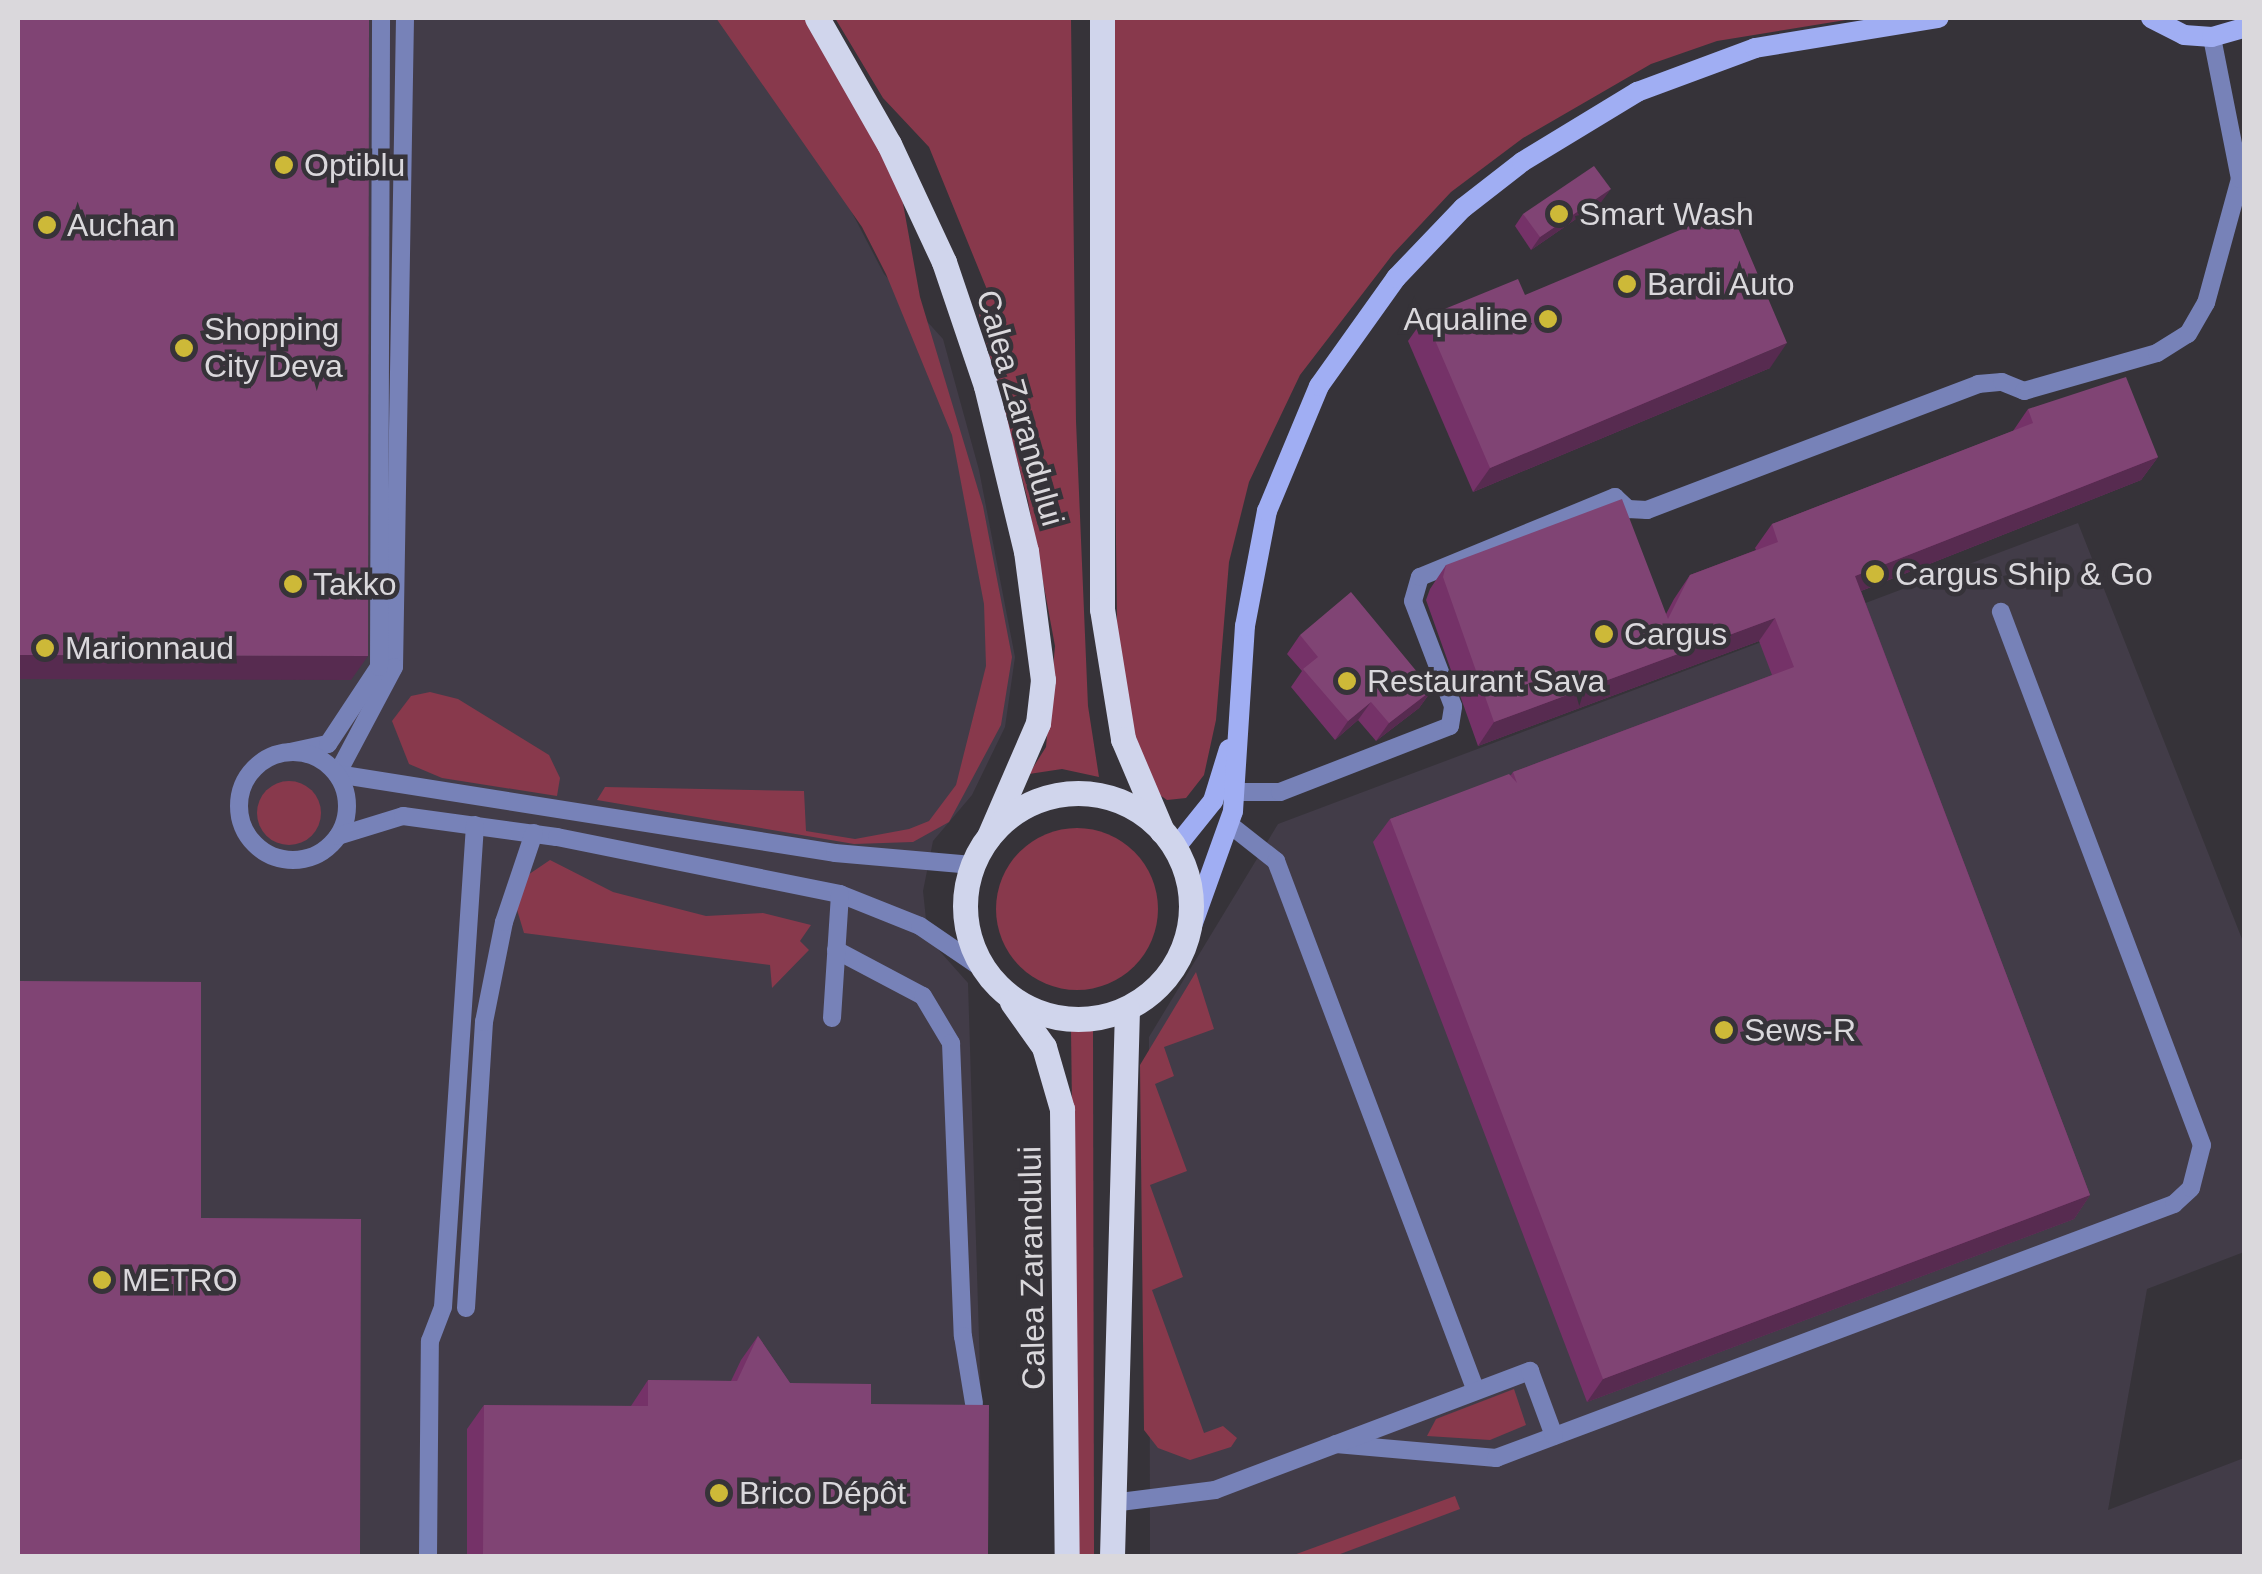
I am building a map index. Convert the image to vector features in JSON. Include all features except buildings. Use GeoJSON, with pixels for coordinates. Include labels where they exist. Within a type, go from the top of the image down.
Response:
{"type":"FeatureCollection","features":[{"type":"Feature","properties":{"kind":"main road","name":"Calea Zarandului"},"geometry":{"type":"LineString","coordinates":[[817,18],[889,144],[944,262],[986,386],[1026,551],[1043,680],[1038,723],[989,836],[972,865],[964,900],[968,936],[983,969],[1044,1047],[1062,1109],[1067,1556]]}},
{"type":"Feature","properties":{"kind":"main road","name":"Calea Zarandului"},"geometry":{"type":"LineString","coordinates":[[1102,18],[1102,609],[1123,739],[1192,899],[1188,937]]}},
{"type":"Feature","properties":{"kind":"main road"},"geometry":{"type":"LineString","coordinates":[[1112,1556],[1127,1009],[1154,992],[1188,937],[1229,824],[1235,792],[1252,575],[1293,439],[1356,328],[1432,238],[1522,162],[1656,84],[1754,48],[1938,18]]}},
{"type":"Feature","properties":{"kind":"main road"},"geometry":{"type":"LineString","coordinates":[[2152,18],[2184,35],[2212,37],[2244,28]]}},
{"type":"Feature","properties":{"kind":"main road"},"geometry":{"type":"LineString","coordinates":[[1169,839],[1213,801],[1240,703]]}},
{"type":"Feature","properties":{"kind":"main road","name":"Calea Zarandului"},"geometry":{"type":"LineString","coordinates":[[989,836],[1013,813],[1075,793],[1108,797],[1169,839]]}},
{"type":"Feature","properties":{"kind":"main road","name":"Calea Zarandului"},"geometry":{"type":"LineString","coordinates":[[1006,994],[1035,1012],[1068,1020],[1127,1009]]}},
{"type":"Feature","properties":{"kind":"lane"},"geometry":{"type":"LineString","coordinates":[[381,18],[379,668],[328,744],[262,761],[242,784],[243,828],[263,852],[292,860],[321,852],[338,836],[403,816],[534,834],[840,894],[946,939],[983,969]]}},
{"type":"Feature","properties":{"kind":"lane"},"geometry":{"type":"LineString","coordinates":[[336,774],[394,668],[396,296],[405,18]]}},
{"type":"Feature","properties":{"kind":"lane"},"geometry":{"type":"LineString","coordinates":[[2212,37],[2244,219]]}},
{"type":"Feature","properties":{"kind":"lane"},"geometry":{"type":"LineString","coordinates":[[1235,792],[1280,792],[1450,726],[1453,706],[1413,602],[1420,577],[1615,496],[1628,508],[1647,510],[1978,384],[2002,382],[2024,391],[2172,344],[2188,334],[2206,303],[2240,179]]}},
{"type":"Feature","properties":{"kind":"lane"},"geometry":{"type":"LineString","coordinates":[[1336,1444],[1496,1458],[2174,1204],[2196,1177],[2202,1145],[2001,612]]}},
{"type":"Feature","properties":{"kind":"lane"},"geometry":{"type":"LineString","coordinates":[[290,752],[308,754],[336,774],[798,848],[972,865]]}},
{"type":"Feature","properties":{"kind":"lane"},"geometry":{"type":"LineString","coordinates":[[336,774],[346,798],[338,836]]}},
{"type":"Feature","properties":{"kind":"lane"},"geometry":{"type":"LineString","coordinates":[[1229,824],[1276,861],[1476,1391]]}},
{"type":"Feature","properties":{"kind":"lane"},"geometry":{"type":"LineString","coordinates":[[428,1556],[430,1341],[443,1308],[475,825]]}},
{"type":"Feature","properties":{"kind":"lane"},"geometry":{"type":"LineString","coordinates":[[466,1308],[484,1022],[504,922],[534,834]]}},
{"type":"Feature","properties":{"kind":"lane"},"geometry":{"type":"LineString","coordinates":[[832,1018],[840,894]]}},
{"type":"Feature","properties":{"kind":"lane"},"geometry":{"type":"LineString","coordinates":[[836,950],[923,996],[951,1043],[963,1336],[974,1403]]}},
{"type":"Feature","properties":{"kind":"lane"},"geometry":{"type":"LineString","coordinates":[[1112,1503],[1216,1490],[1530,1371],[1554,1436]]}},
{"type":"Feature","properties":{"kind":"shaded area"},"geometry":{"type":"Polygon","coordinates":[[[18,18],[739,18],[786,86],[884,274],[943,339],[979,470],[1015,657],[1005,727],[972,795],[933,841],[923,891],[928,938],[968,983],[981,1402],[975,1556],[18,1556],[18,18]]]}},
{"type":"Feature","properties":{"kind":"shaded area"},"geometry":{"type":"Polygon","coordinates":[[[716,18],[808,18],[900,187],[920,297],[983,506],[1012,657],[1001,725],[949,822],[913,842],[854,844],[597,800],[605,787],[804,791],[806,831],[855,839],[909,829],[929,821],[956,785],[986,666],[984,604],[952,435],[886,274],[862,227],[716,18]]]}},
{"type":"Feature","properties":{"kind":"shaded area"},"geometry":{"type":"Polygon","coordinates":[[[835,18],[1071,18],[1076,421],[1088,706],[1099,777],[1062,769],[1029,774],[1046,747],[1055,646],[1028,501],[979,315],[988,292],[929,147],[883,98],[835,18]]]}},
{"type":"Feature","properties":{"kind":"shaded area"},"geometry":{"type":"Polygon","coordinates":[[[1109,18],[1858,18],[1717,41],[1651,64],[1523,138],[1451,192],[1393,254],[1300,375],[1249,482],[1229,562],[1216,720],[1204,775],[1186,798],[1167,800],[1154,791],[1118,693],[1109,18]]]}},
{"type":"Feature","properties":{"kind":"shaded area"},"geometry":{"type":"Polygon","coordinates":[[[2078,523],[2244,944],[2244,1252],[2147,1289],[2108,1510],[2244,1458],[2244,1556],[1150,1556],[1149,1037],[1278,824],[2078,523]]]}},
{"type":"Feature","properties":{"kind":"shaded area"},"geometry":{"type":"Polygon","coordinates":[[[430,692],[458,699],[549,755],[560,778],[557,796],[442,778],[409,764],[392,721],[411,696],[430,692]]]}},
{"type":"Feature","properties":{"kind":"shaded area"},"geometry":{"type":"Polygon","coordinates":[[[289,781],[312,790],[321,813],[312,836],[289,845],[266,836],[257,813],[266,790],[289,781]]]}},
{"type":"Feature","properties":{"kind":"shaded area"},"geometry":{"type":"Polygon","coordinates":[[[1077,828],[1108,834],[1134,852],[1152,878],[1158,909],[1152,940],[1134,966],[1108,984],[1077,990],[1046,984],[1020,966],[1002,940],[996,909],[1002,878],[1020,852],[1046,834],[1077,828]]]}},
{"type":"Feature","properties":{"kind":"shaded area"},"geometry":{"type":"Polygon","coordinates":[[[550,860],[613,892],[706,916],[763,913],[811,925],[800,941],[809,950],[772,988],[770,965],[524,933],[515,903],[519,881],[550,860]]]}},
{"type":"Feature","properties":{"kind":"shaded area"},"geometry":{"type":"Polygon","coordinates":[[[1196,972],[1214,1029],[1164,1047],[1174,1076],[1155,1084],[1187,1171],[1150,1185],[1183,1277],[1152,1290],[1204,1433],[1223,1426],[1237,1438],[1231,1447],[1190,1460],[1158,1448],[1144,1430],[1140,1065],[1196,972]]]}},
{"type":"Feature","properties":{"kind":"shaded area"},"geometry":{"type":"Polygon","coordinates":[[[1071,1030],[1093,1031],[1094,1556],[1078,1556],[1071,1030]]]}},
{"type":"Feature","properties":{"kind":"shaded area"},"geometry":{"type":"Polygon","coordinates":[[[1514,1389],[1526,1425],[1490,1440],[1427,1436],[1436,1419],[1514,1389]]]}},
{"type":"Feature","properties":{"kind":"shaded area"},"geometry":{"type":"Polygon","coordinates":[[[1455,1496],[1460,1509],[1335,1556],[1291,1556],[1455,1496]]]}},
{"type":"Feature","properties":{"kind":"place","name":"Optiblu"},"geometry":{"type":"Point","coordinates":[284,165]}},
{"type":"Feature","properties":{"kind":"place","name":"Smart Wash"},"geometry":{"type":"Point","coordinates":[1559,214]}},
{"type":"Feature","properties":{"kind":"place","name":"Auchan"},"geometry":{"type":"Point","coordinates":[47,225]}},
{"type":"Feature","properties":{"kind":"place","name":"Bardi Auto"},"geometry":{"type":"Point","coordinates":[1627,284]}},
{"type":"Feature","properties":{"kind":"place","name":"Aqualine"},"geometry":{"type":"Point","coordinates":[1548,319]}},
{"type":"Feature","properties":{"kind":"place","name":"Shopping City Deva"},"geometry":{"type":"Point","coordinates":[184,348]}},
{"type":"Feature","properties":{"kind":"place","name":"Cargus Ship & Go"},"geometry":{"type":"Point","coordinates":[1875,574]}},
{"type":"Feature","properties":{"kind":"place","name":"Takko"},"geometry":{"type":"Point","coordinates":[293,584]}},
{"type":"Feature","properties":{"kind":"place","name":"Cargus"},"geometry":{"type":"Point","coordinates":[1604,634]}},
{"type":"Feature","properties":{"kind":"place","name":"Marionnaud"},"geometry":{"type":"Point","coordinates":[45,648]}},
{"type":"Feature","properties":{"kind":"place","name":"Restaurant Sava"},"geometry":{"type":"Point","coordinates":[1347,681]}},
{"type":"Feature","properties":{"kind":"place","name":"Sews-R"},"geometry":{"type":"Point","coordinates":[1724,1030]}},
{"type":"Feature","properties":{"kind":"place","name":"METRO"},"geometry":{"type":"Point","coordinates":[102,1280]}},
{"type":"Feature","properties":{"kind":"place","name":"Brico Dépôt"},"geometry":{"type":"Point","coordinates":[719,1493]}}]}
